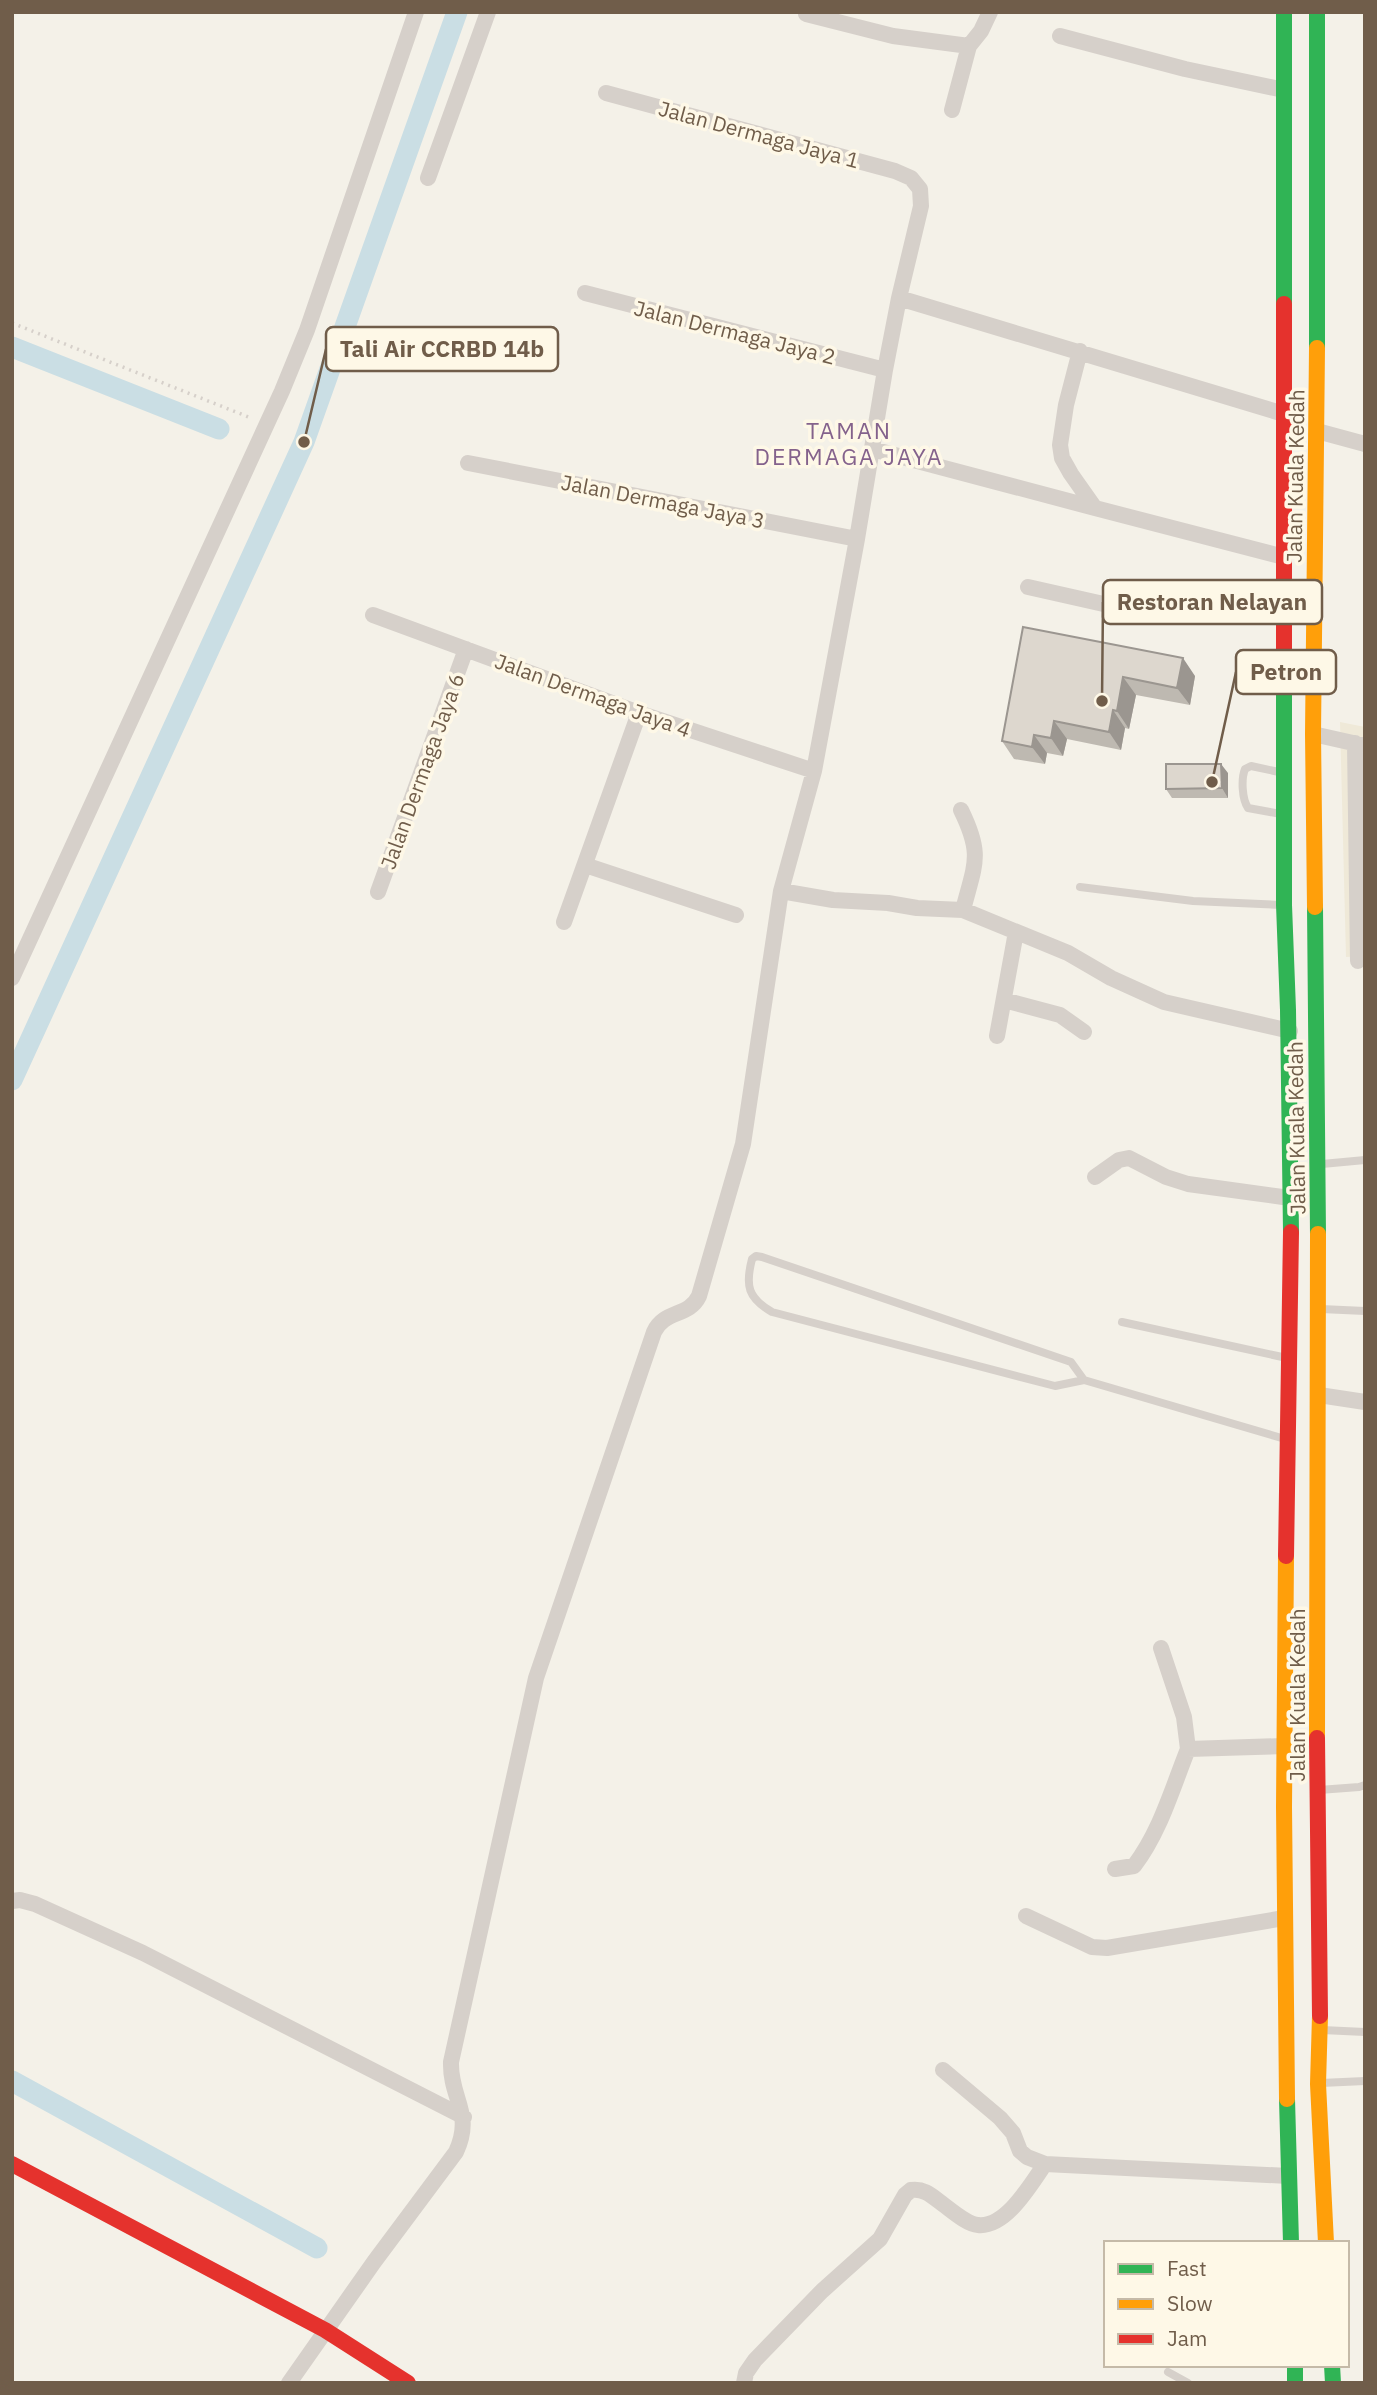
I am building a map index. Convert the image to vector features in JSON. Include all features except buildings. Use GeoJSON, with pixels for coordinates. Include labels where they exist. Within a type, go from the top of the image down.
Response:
{"type":"FeatureCollection","features":[{"type":"Feature","properties":{"kind":"main road","name":"Jalan Kuala Kedah"},"geometry":{"type":"LineString","coordinates":[[1284,12],[1284,905],[1290,1031],[1290,1359],[1284,1918],[1291,2241]]}},
{"type":"Feature","properties":{"kind":"main road","name":"Jalan Kuala Kedah"},"geometry":{"type":"LineString","coordinates":[[1317,12],[1317,430],[1313,734],[1319,1395],[1318,2084],[1326,2241]]}},
{"type":"Feature","properties":{"kind":"main road"},"geometry":{"type":"LineString","coordinates":[[1284,905],[1305,898],[1314,881]]}},
{"type":"Feature","properties":{"kind":"main road"},"geometry":{"type":"LineString","coordinates":[[1286,2047],[1296,2030],[1320,2029]]}},
{"type":"Feature","properties":{"kind":"main road"},"geometry":{"type":"LineString","coordinates":[[14,2172],[325,2330],[408,2383]]}},
{"type":"Feature","properties":{"kind":"street"},"geometry":{"type":"LineString","coordinates":[[12,978],[282,391],[307,330],[416,12]]}},
{"type":"Feature","properties":{"kind":"street"},"geometry":{"type":"LineString","coordinates":[[428,178],[488,12]]}},
{"type":"Feature","properties":{"kind":"street"},"geometry":{"type":"LineString","coordinates":[[952,110],[969,46],[981,31],[990,12]]}},
{"type":"Feature","properties":{"kind":"street"},"geometry":{"type":"LineString","coordinates":[[806,14],[893,36],[969,46]]}},
{"type":"Feature","properties":{"kind":"street"},"geometry":{"type":"LineString","coordinates":[[1060,36],[1284,90]]}},
{"type":"Feature","properties":{"kind":"street","name":"Jalan Dermaga Jaya 1"},"geometry":{"type":"LineString","coordinates":[[606,93],[895,171],[911,178],[920,189],[921,206],[899,298]]}},
{"type":"Feature","properties":{"kind":"street","name":"Jalan Dermaga Jaya 2"},"geometry":{"type":"LineString","coordinates":[[585,293],[885,370]]}},
{"type":"Feature","properties":{"kind":"street"},"geometry":{"type":"LineString","coordinates":[[289,2383],[456,2152],[463,2138],[464,2118],[453,2082],[451,2062],[536,1678],[654,1332],[662,1320],[691,1309],[699,1296],[743,1144],[781,891],[814,771],[899,298],[1284,414]]}},
{"type":"Feature","properties":{"kind":"street"},"geometry":{"type":"LineString","coordinates":[[1080,351],[1066,405],[1060,445],[1062,458],[1070,474],[1095,508]]}},
{"type":"Feature","properties":{"kind":"street"},"geometry":{"type":"LineString","coordinates":[[1317,430],[1365,444]]}},
{"type":"Feature","properties":{"kind":"street"},"geometry":{"type":"LineString","coordinates":[[872,449],[1284,557]]}},
{"type":"Feature","properties":{"kind":"street","name":"Jalan Dermaga Jaya 3"},"geometry":{"type":"LineString","coordinates":[[468,463],[857,539]]}},
{"type":"Feature","properties":{"kind":"street"},"geometry":{"type":"LineString","coordinates":[[1028,587],[1108,605],[1284,612]]}},
{"type":"Feature","properties":{"kind":"street","name":"Jalan Dermaga Jaya 4"},"geometry":{"type":"LineString","coordinates":[[373,615],[639,713],[814,771]]}},
{"type":"Feature","properties":{"kind":"street","name":"Jalan Dermaga Jaya 6"},"geometry":{"type":"LineString","coordinates":[[378,892],[466,649]]}},
{"type":"Feature","properties":{"kind":"street"},"geometry":{"type":"LineString","coordinates":[[564,922],[639,713]]}},
{"type":"Feature","properties":{"kind":"street"},"geometry":{"type":"LineString","coordinates":[[1313,734],[1360,744],[1358,961]]}},
{"type":"Feature","properties":{"kind":"street"},"geometry":{"type":"LineString","coordinates":[[961,810],[976,849],[976,862],[963,910]]}},
{"type":"Feature","properties":{"kind":"street"},"geometry":{"type":"LineString","coordinates":[[584,865],[736,915]]}},
{"type":"Feature","properties":{"kind":"street"},"geometry":{"type":"LineString","coordinates":[[781,891],[833,900],[888,902],[917,908],[963,910],[1068,953],[1111,978],[1164,1002],[1290,1031]]}},
{"type":"Feature","properties":{"kind":"street"},"geometry":{"type":"LineString","coordinates":[[997,1036],[1016,932]]}},
{"type":"Feature","properties":{"kind":"street"},"geometry":{"type":"LineString","coordinates":[[1004,1000],[1060,1015],[1084,1032]]}},
{"type":"Feature","properties":{"kind":"street"},"geometry":{"type":"LineString","coordinates":[[1095,1177],[1119,1160],[1129,1157],[1166,1177],[1188,1184],[1290,1198]]}},
{"type":"Feature","properties":{"kind":"street"},"geometry":{"type":"LineString","coordinates":[[1319,1395],[1365,1402]]}},
{"type":"Feature","properties":{"kind":"street"},"geometry":{"type":"LineString","coordinates":[[1115,1869],[1133,1866],[1144,1852],[1158,1827],[1188,1749],[1184,1717],[1161,1648]]}},
{"type":"Feature","properties":{"kind":"street"},"geometry":{"type":"LineString","coordinates":[[1188,1749],[1284,1746]]}},
{"type":"Feature","properties":{"kind":"street"},"geometry":{"type":"LineString","coordinates":[[12,1900],[35,1904],[143,1953],[464,2118]]}},
{"type":"Feature","properties":{"kind":"street"},"geometry":{"type":"LineString","coordinates":[[1026,1916],[1092,1947],[1107,1948],[1284,1918]]}},
{"type":"Feature","properties":{"kind":"street"},"geometry":{"type":"LineString","coordinates":[[943,2070],[1007,2126],[1020,2151],[1045,2164],[1288,2176]]}},
{"type":"Feature","properties":{"kind":"street"},"geometry":{"type":"LineString","coordinates":[[744,2383],[746,2373],[755,2360],[822,2291],[880,2239],[905,2195],[911,2190],[924,2191],[976,2225],[989,2224],[1004,2216],[1018,2202],[1045,2164]]}},
{"type":"Feature","properties":{"kind":"lane"},"geometry":{"type":"LineString","coordinates":[[1284,773],[1251,766],[1245,769],[1243,774],[1245,804],[1248,808],[1284,815]]}},
{"type":"Feature","properties":{"kind":"lane"},"geometry":{"type":"LineString","coordinates":[[1080,887],[1193,901],[1284,905]]}},
{"type":"Feature","properties":{"kind":"lane"},"geometry":{"type":"LineString","coordinates":[[1318,1165],[1365,1160]]}},
{"type":"Feature","properties":{"kind":"lane"},"geometry":{"type":"LineString","coordinates":[[1084,1380],[1071,1362],[762,1257],[756,1256],[752,1259],[748,1273],[751,1294],[759,1304],[772,1312],[1055,1386],[1084,1380],[1289,1440]]}},
{"type":"Feature","properties":{"kind":"lane"},"geometry":{"type":"LineString","coordinates":[[1318,1309],[1365,1311]]}},
{"type":"Feature","properties":{"kind":"lane"},"geometry":{"type":"LineString","coordinates":[[1122,1322],[1290,1359]]}},
{"type":"Feature","properties":{"kind":"lane"},"geometry":{"type":"LineString","coordinates":[[1317,1790],[1365,1785]]}},
{"type":"Feature","properties":{"kind":"lane"},"geometry":{"type":"LineString","coordinates":[[1320,2029],[1365,2032]]}},
{"type":"Feature","properties":{"kind":"lane"},"geometry":{"type":"LineString","coordinates":[[1318,2084],[1365,2081]]}},
{"type":"Feature","properties":{"kind":"lane"},"geometry":{"type":"LineString","coordinates":[[1168,2372],[1188,2383]]}},
{"type":"Feature","properties":{"kind":"path"},"geometry":{"type":"LineString","coordinates":[[12,323],[265,423]]}},
{"type":"Feature","properties":{"kind":"shaded area"},"geometry":{"type":"Polygon","coordinates":[[[1340,722],[1365,727],[1365,956],[1346,957],[1340,722]]]}},
{"type":"Feature","properties":{"kind":"waterway"},"geometry":{"type":"LineString","coordinates":[[12,1080],[304,442],[457,12]]}},
{"type":"Feature","properties":{"kind":"waterway"},"geometry":{"type":"LineString","coordinates":[[12,347],[219,429]]}},
{"type":"Feature","properties":{"kind":"waterway"},"geometry":{"type":"LineString","coordinates":[[12,2081],[317,2248]]}},
{"type":"Feature","properties":{"kind":"traffic: fast"},"geometry":{"type":"LineString","coordinates":[[1284,12],[1284,304]]}},
{"type":"Feature","properties":{"kind":"traffic: fast"},"geometry":{"type":"LineString","coordinates":[[1317,12],[1317,348]]}},
{"type":"Feature","properties":{"kind":"traffic: fast"},"geometry":{"type":"LineString","coordinates":[[1284,677],[1284,905],[1291,1232]]}},
{"type":"Feature","properties":{"kind":"traffic: fast"},"geometry":{"type":"LineString","coordinates":[[1315,907],[1318,1234]]}},
{"type":"Feature","properties":{"kind":"traffic: fast"},"geometry":{"type":"LineString","coordinates":[[1287,2099],[1291,2241]]}},
{"type":"Feature","properties":{"kind":"traffic: fast"},"geometry":{"type":"LineString","coordinates":[[1295,2367],[1295,2383]]}},
{"type":"Feature","properties":{"kind":"traffic: fast"},"geometry":{"type":"LineString","coordinates":[[1332,2367],[1333,2383]]}},
{"type":"Feature","properties":{"kind":"traffic: slow"},"geometry":{"type":"LineString","coordinates":[[1315,907],[1313,734],[1317,348]]}},
{"type":"Feature","properties":{"kind":"traffic: slow"},"geometry":{"type":"LineString","coordinates":[[1317,1738],[1318,1234]]}},
{"type":"Feature","properties":{"kind":"traffic: slow"},"geometry":{"type":"LineString","coordinates":[[1286,1556],[1284,1807],[1287,2099]]}},
{"type":"Feature","properties":{"kind":"traffic: slow"},"geometry":{"type":"LineString","coordinates":[[1320,2016],[1318,2084],[1326,2241]]}},
{"type":"Feature","properties":{"kind":"traffic: jam"},"geometry":{"type":"LineString","coordinates":[[1284,304],[1284,677]]}},
{"type":"Feature","properties":{"kind":"traffic: jam"},"geometry":{"type":"LineString","coordinates":[[1286,1556],[1291,1232]]}},
{"type":"Feature","properties":{"kind":"traffic: jam"},"geometry":{"type":"LineString","coordinates":[[1317,1738],[1320,2016]]}},
{"type":"Feature","properties":{"kind":"traffic: jam"},"geometry":{"type":"LineString","coordinates":[[12,2164],[325,2330],[408,2383]]}},
{"type":"Feature","properties":{"kind":"place","name":"Tali Air CCRBD 14b"},"geometry":{"type":"Point","coordinates":[304,442]}},
{"type":"Feature","properties":{"kind":"place","name":"Restoran Nelayan"},"geometry":{"type":"Point","coordinates":[1102,701]}},
{"type":"Feature","properties":{"kind":"place","name":"Petron"},"geometry":{"type":"Point","coordinates":[1212,782]}},
{"type":"Feature","properties":{"kind":"district","name":"TAMAN DERMAGA JAYA"},"geometry":{"type":"Point","coordinates":[849,443]}}]}
